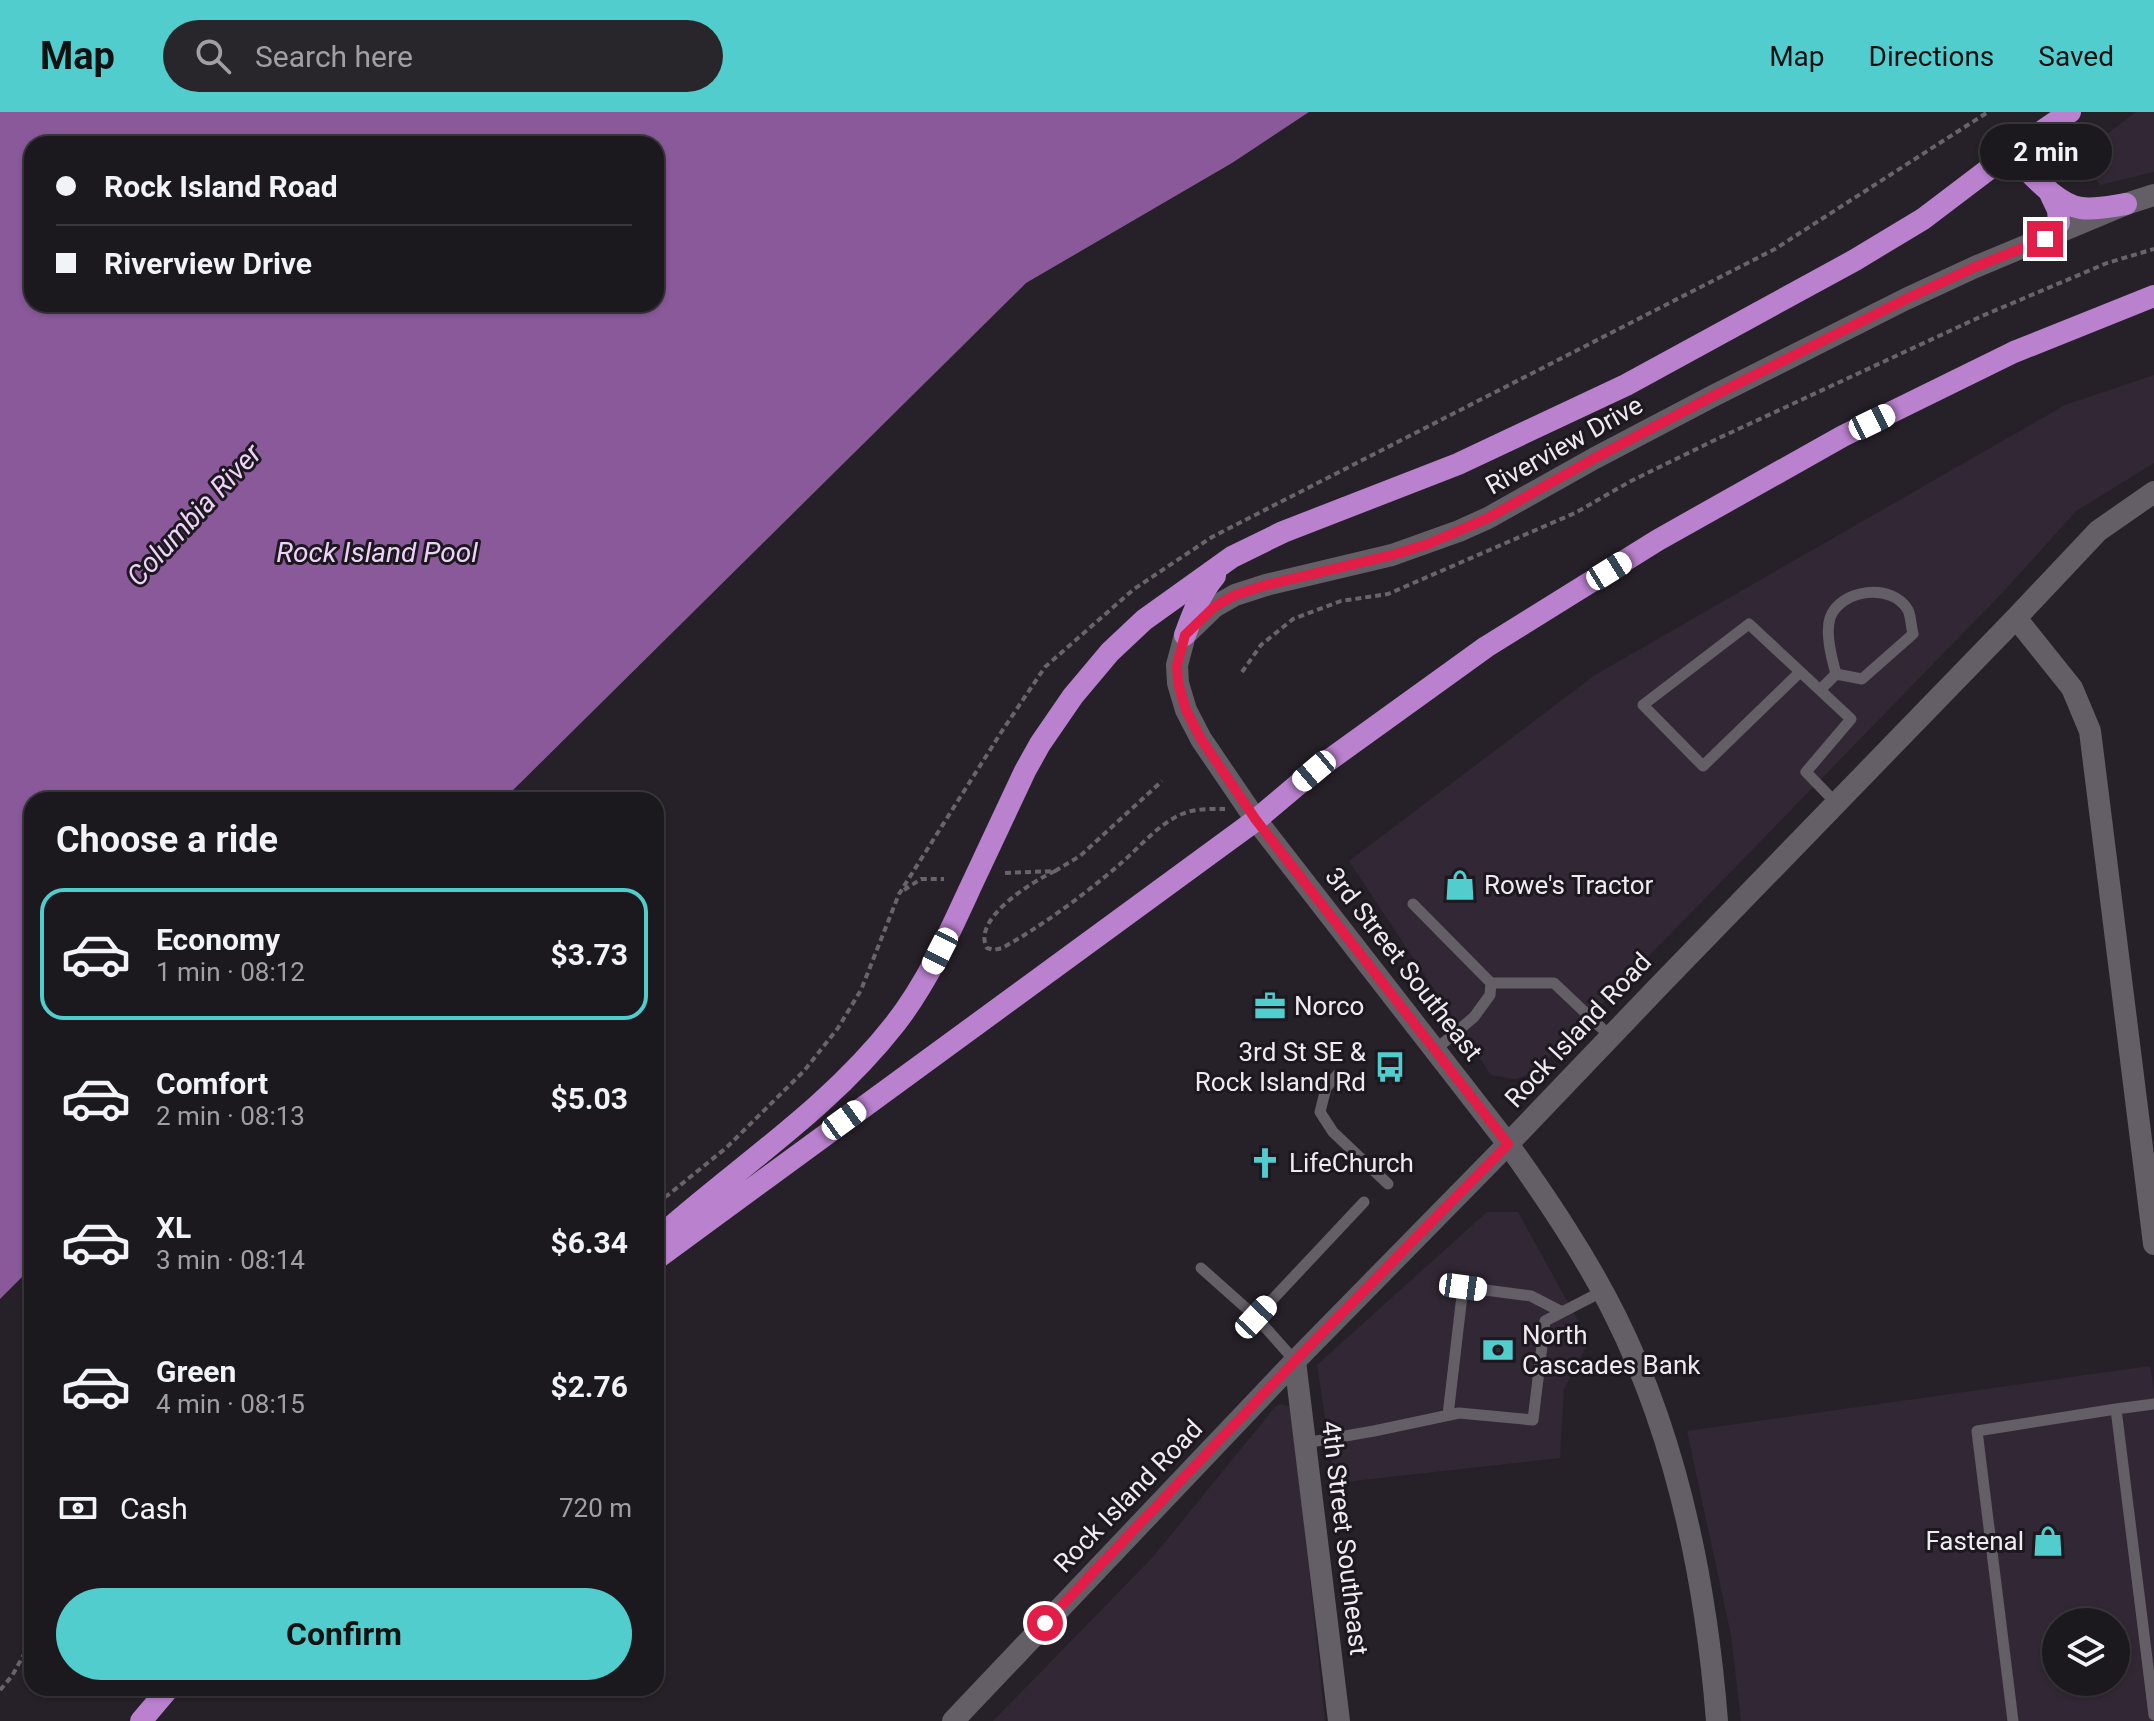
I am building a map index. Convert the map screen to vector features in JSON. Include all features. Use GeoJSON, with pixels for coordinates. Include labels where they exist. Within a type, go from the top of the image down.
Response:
{"type":"FeatureCollection","features":[{"type":"Feature","properties":{"kind":"highway"},"geometry":{"type":"LineString","coordinates":[[664,1233],[826,1100],[884,1038],[931,969],[1040,744],[1073,696],[1110,652],[1144,620],[1232,557],[1283,532],[1458,464],[1626,385],[1855,260],[1923,219],[2070,112]]}},
{"type":"Feature","properties":{"kind":"highway"},"geometry":{"type":"LineString","coordinates":[[2010,153],[2049,190],[2070,205],[2080,208],[2126,204]]}},
{"type":"Feature","properties":{"kind":"highway"},"geometry":{"type":"LineString","coordinates":[[2045,239],[2056,228],[2059,216],[2049,190]]}},
{"type":"Feature","properties":{"kind":"highway"},"geometry":{"type":"LineString","coordinates":[[664,1253],[1256,820],[1314,771],[1486,647],[1658,540],[1843,436],[2014,352],[2154,296]]}},
{"type":"Feature","properties":{"kind":"highway"},"geometry":{"type":"LineString","coordinates":[[1185,635],[1205,588],[1232,557]]}},
{"type":"Feature","properties":{"kind":"highway"},"geometry":{"type":"LineString","coordinates":[[141,1721],[162,1696]]}},
{"type":"Feature","properties":{"kind":"street","name":"Riverview Drive"},"geometry":{"type":"LineString","coordinates":[[1185,635],[1214,607],[1235,595],[1392,555],[1439,540],[1488,518],[1713,396],[1906,299],[1975,267],[2154,195]]}},
{"type":"Feature","properties":{"kind":"street","name":"Rock Island Road"},"geometry":{"type":"LineString","coordinates":[[962,1718],[1295,1361],[2098,531],[2154,492]]}},
{"type":"Feature","properties":{"kind":"street"},"geometry":{"type":"LineString","coordinates":[[2016,618],[2072,688],[2090,731],[2148,1144],[2154,1244]]}},
{"type":"Feature","properties":{"kind":"street"},"geometry":{"type":"LineString","coordinates":[[1185,635],[1177,665],[1178,683],[1186,710],[1201,739],[1256,820]]}},
{"type":"Feature","properties":{"kind":"street","name":"3rd Street Southeast"},"geometry":{"type":"LineString","coordinates":[[1256,820],[1508,1144],[1603,1291],[1651,1398],[1677,1479],[1703,1599],[1717,1721]]}},
{"type":"Feature","properties":{"kind":"street","name":"4th Street Southeast"},"geometry":{"type":"LineString","coordinates":[[1295,1361],[1339,1721]]}},
{"type":"Feature","properties":{"kind":"lane"},"geometry":{"type":"LineString","coordinates":[[1878,592],[1899,599],[1909,611],[1913,634],[1862,679],[1836,674],[1830,651],[1830,619],[1840,602],[1858,594],[1878,592]]}},
{"type":"Feature","properties":{"kind":"lane"},"geometry":{"type":"LineString","coordinates":[[1800,672],[1703,766],[1643,705],[1749,624],[1851,719],[1806,772],[1836,803]]}},
{"type":"Feature","properties":{"kind":"lane"},"geometry":{"type":"LineString","coordinates":[[1820,690],[1836,674]]}},
{"type":"Feature","properties":{"kind":"lane"},"geometry":{"type":"LineString","coordinates":[[1413,904],[1491,983],[1554,983],[1611,1037]]}},
{"type":"Feature","properties":{"kind":"lane"},"geometry":{"type":"LineString","coordinates":[[1435,1050],[1474,1017],[1490,995],[1491,983]]}},
{"type":"Feature","properties":{"kind":"lane"},"geometry":{"type":"LineString","coordinates":[[1337,1075],[1326,1088],[1320,1112],[1333,1132],[1388,1184]]}},
{"type":"Feature","properties":{"kind":"lane"},"geometry":{"type":"LineString","coordinates":[[1256,1317],[1364,1202]]}},
{"type":"Feature","properties":{"kind":"lane"},"geometry":{"type":"LineString","coordinates":[[1201,1268],[1256,1317],[1295,1361]]}},
{"type":"Feature","properties":{"kind":"lane"},"geometry":{"type":"LineString","coordinates":[[1448,1415],[1463,1287],[1531,1296],[1562,1312]]}},
{"type":"Feature","properties":{"kind":"lane"},"geometry":{"type":"LineString","coordinates":[[1305,1443],[1459,1413],[1533,1420],[1545,1321],[1603,1291]]}},
{"type":"Feature","properties":{"kind":"lane"},"geometry":{"type":"LineString","coordinates":[[2013,1721],[1977,1431],[2154,1404]]}},
{"type":"Feature","properties":{"kind":"lane"},"geometry":{"type":"LineString","coordinates":[[2116,1409],[2154,1715]]}},
{"type":"Feature","properties":{"kind":"path"},"geometry":{"type":"LineString","coordinates":[[1242,672],[1261,645],[1293,619],[1341,601],[1388,594],[1575,513],[1631,481],[1719,438],[1982,316],[2107,263],[2154,249]]}},
{"type":"Feature","properties":{"kind":"path"},"geometry":{"type":"LineString","coordinates":[[1162,781],[1080,856],[1038,879],[1006,902],[984,931],[982,938],[987,948],[1002,948],[1050,917],[1117,867],[1164,824],[1183,813],[1228,809],[1256,820]]}},
{"type":"Feature","properties":{"kind":"path"},"geometry":{"type":"LineString","coordinates":[[1005,873],[1055,871]]}},
{"type":"Feature","properties":{"kind":"path"},"geometry":{"type":"LineString","coordinates":[[664,1197],[726,1148],[804,1071],[838,1028],[861,990],[899,894],[921,879],[944,879]]}},
{"type":"Feature","properties":{"kind":"path"},"geometry":{"type":"LineString","coordinates":[[0,1690],[24,1654]]}},
{"type":"Feature","properties":{"kind":"shaded area"},"geometry":{"type":"Polygon","coordinates":[[[2136,112],[2154,112],[2154,172],[2100,185],[2078,156],[2136,112]]]}},
{"type":"Feature","properties":{"kind":"shaded area"},"geometry":{"type":"Polygon","coordinates":[[[2154,375],[2154,463],[2076,511],[2004,591],[1536,1072],[1515,1079],[1491,1075],[1349,861],[1595,675],[2065,405],[2154,375]]]}},
{"type":"Feature","properties":{"kind":"shaded area"},"geometry":{"type":"Polygon","coordinates":[[[1487,1212],[1518,1212],[1589,1341],[1564,1389],[1560,1458],[1335,1483],[1317,1365],[1487,1212]]]}},
{"type":"Feature","properties":{"kind":"shaded area"},"geometry":{"type":"Polygon","coordinates":[[[2150,1366],[2154,1392],[2154,1721],[1741,1721],[1731,1635],[1687,1431],[2150,1366]]]}},
{"type":"Feature","properties":{"kind":"shaded area"},"geometry":{"type":"Polygon","coordinates":[[[1280,1404],[1290,1407],[1293,1416],[1325,1721],[993,1721],[1153,1557],[1280,1404]]]}},
{"type":"Feature","properties":{"kind":"water","name":"Rock Island Pool"},"geometry":{"type":"Polygon","coordinates":[[[0,112],[1309,112],[1232,163],[1026,283],[511,792],[24,792],[24,1275],[0,1299],[0,112]]]}},
{"type":"Feature","properties":{"kind":"place","name":"Rowe's Tractor"},"geometry":{"type":"Point","coordinates":[1460,885]}},
{"type":"Feature","properties":{"kind":"place","name":"Norco"},"geometry":{"type":"Point","coordinates":[1270,1006]}},
{"type":"Feature","properties":{"kind":"place","name":"3rd St SE & Rock Island Rd"},"geometry":{"type":"Point","coordinates":[1390,1067]}},
{"type":"Feature","properties":{"kind":"place","name":"LifeChurch"},"geometry":{"type":"Point","coordinates":[1265,1163]}},
{"type":"Feature","properties":{"kind":"place","name":"North Cascades Bank"},"geometry":{"type":"Point","coordinates":[1498,1350]}},
{"type":"Feature","properties":{"kind":"place","name":"Fastenal"},"geometry":{"type":"Point","coordinates":[2048,1541]}},
{"type":"Feature","properties":{"kind":"route"},"geometry":{"type":"LineString","coordinates":[[1045,1623],[1508,1144],[1256,820],[1201,739],[1186,710],[1178,683],[1177,665],[1185,635],[1214,607],[1235,595],[1392,555],[1428,544],[1488,518],[1713,396],[1906,299],[2045,239]]}},
{"type":"Feature","properties":{"kind":"water label","name":"Columbia River"},"geometry":{"type":"Point","coordinates":[194,515]}}]}
